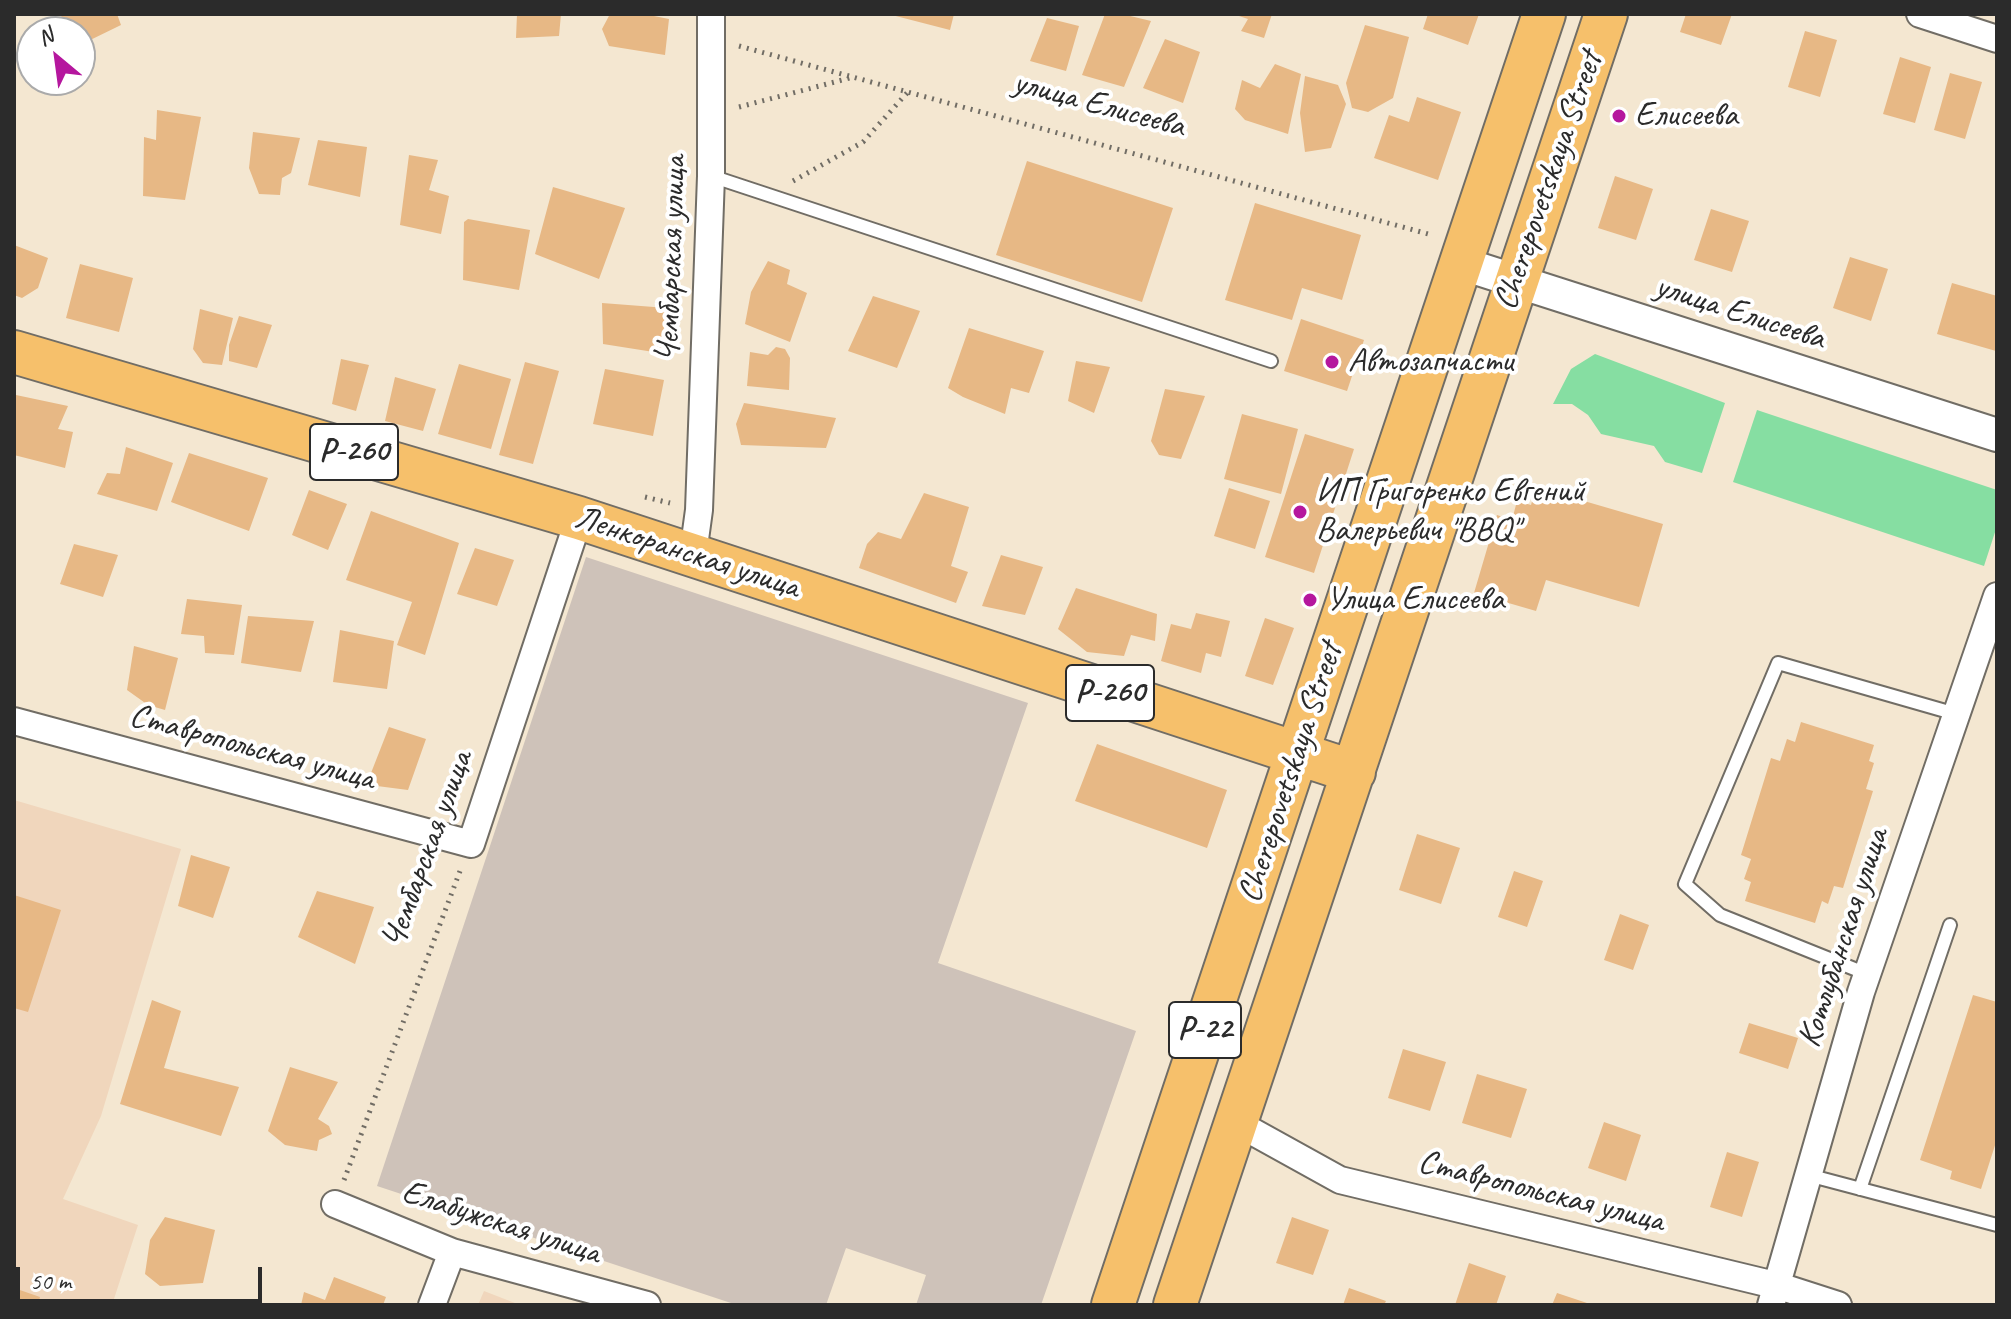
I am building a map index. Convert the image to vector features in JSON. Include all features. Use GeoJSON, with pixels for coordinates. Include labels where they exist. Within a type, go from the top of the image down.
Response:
{"type":"FeatureCollection","features":[{"type":"Feature","properties":{"kind":"highway","name":"Cherepovetskaya Street"},"geometry":{"type":"LineString","coordinates":[[1113,1305],[1544,14]]}},
{"type":"Feature","properties":{"kind":"highway","name":"Cherepovetskaya Street"},"geometry":{"type":"LineString","coordinates":[[1175,1305],[1606,14]]}},
{"type":"Feature","properties":{"kind":"highway","name":"Ленкоранская улица"},"geometry":{"type":"LineString","coordinates":[[14,352],[579,518],[1354,772]]}},
{"type":"Feature","properties":{"kind":"street"},"geometry":{"type":"LineString","coordinates":[[1920,14],[1997,39]]}},
{"type":"Feature","properties":{"kind":"street","name":"Чембарская улица"},"geometry":{"type":"LineString","coordinates":[[693,554],[699,510],[711,176],[711,26]]}},
{"type":"Feature","properties":{"kind":"street","name":"улица Елисеева"},"geometry":{"type":"LineString","coordinates":[[1463,254],[1515,281],[1997,435]]}},
{"type":"Feature","properties":{"kind":"street","name":"Чембарская улица"},"geometry":{"type":"LineString","coordinates":[[471,844],[579,518]]}},
{"type":"Feature","properties":{"kind":"street","name":"Котлубанская улица"},"geometry":{"type":"LineString","coordinates":[[1775,1295],[1867,974],[1997,596]]}},
{"type":"Feature","properties":{"kind":"street","name":"Ставропольская улица"},"geometry":{"type":"LineString","coordinates":[[14,721],[471,844]]}},
{"type":"Feature","properties":{"kind":"street","name":"Ставропольская улица"},"geometry":{"type":"LineString","coordinates":[[1237,1123],[1340,1180],[1775,1295],[1838,1305]]}},
{"type":"Feature","properties":{"kind":"street","name":"Елабужская улица"},"geometry":{"type":"LineString","coordinates":[[335,1204],[452,1252],[647,1305]]}},
{"type":"Feature","properties":{"kind":"street"},"geometry":{"type":"LineString","coordinates":[[432,1305],[452,1252]]}},
{"type":"Feature","properties":{"kind":"lane"},"geometry":{"type":"LineString","coordinates":[[711,176],[1271,361]]}},
{"type":"Feature","properties":{"kind":"lane"},"geometry":{"type":"LineString","coordinates":[[1867,974],[1720,915],[1685,884],[1778,663],[1956,714]]}},
{"type":"Feature","properties":{"kind":"lane"},"geometry":{"type":"LineString","coordinates":[[1860,1189],[1950,925]]}},
{"type":"Feature","properties":{"kind":"lane"},"geometry":{"type":"LineString","coordinates":[[1808,1175],[1997,1225]]}},
{"type":"Feature","properties":{"kind":"path","name":"улица Елисеева"},"geometry":{"type":"LineString","coordinates":[[711,26],[853,77],[1463,254]]}},
{"type":"Feature","properties":{"kind":"path"},"geometry":{"type":"LineString","coordinates":[[711,114],[853,77]]}},
{"type":"Feature","properties":{"kind":"path"},"geometry":{"type":"LineString","coordinates":[[768,195],[863,142],[908,92]]}},
{"type":"Feature","properties":{"kind":"path","name":"Чембарская улица"},"geometry":{"type":"LineString","coordinates":[[335,1204],[471,844]]}},
{"type":"Feature","properties":{"kind":"shaded area"},"geometry":{"type":"Polygon","coordinates":[[[586,557],[1028,703],[938,963],[1136,1031],[1041,1305],[916,1305],[926,1275],[846,1248],[826,1305],[737,1305],[377,1186],[586,557]]]}},
{"type":"Feature","properties":{"kind":"shaded area"},"geometry":{"type":"Polygon","coordinates":[[[14,800],[181,849],[101,1116],[63,1199],[138,1225],[112,1305],[14,1305],[14,800]]]}},
{"type":"Feature","properties":{"kind":"shaded area"},"geometry":{"type":"Polygon","coordinates":[[[484,1291],[520,1305],[478,1305],[484,1291]]]}},
{"type":"Feature","properties":{"kind":"green space"},"geometry":{"type":"Polygon","coordinates":[[[1595,354],[1725,403],[1702,473],[1665,462],[1654,446],[1601,434],[1588,415],[1572,404],[1553,404],[1571,369],[1595,354]]]}},
{"type":"Feature","properties":{"kind":"green space"},"geometry":{"type":"Polygon","coordinates":[[[1757,410],[1997,490],[1997,526],[1984,566],[1733,482],[1757,410]]]}},
{"type":"Feature","properties":{"kind":"building"},"geometry":{"type":"Polygon","coordinates":[[[117,14],[121,25],[96,37],[96,16],[61,16],[117,14]]]}},
{"type":"Feature","properties":{"kind":"building"},"geometry":{"type":"Polygon","coordinates":[[[517,14],[561,14],[559,36],[516,38],[517,14]]]}},
{"type":"Feature","properties":{"kind":"building"},"geometry":{"type":"Polygon","coordinates":[[[610,14],[644,14],[669,19],[665,55],[609,46],[602,29],[610,14]]]}},
{"type":"Feature","properties":{"kind":"building"},"geometry":{"type":"Polygon","coordinates":[[[888,14],[954,14],[950,30],[888,14]]]}},
{"type":"Feature","properties":{"kind":"building"},"geometry":{"type":"Polygon","coordinates":[[[1105,14],[1122,14],[1151,21],[1124,87],[1082,75],[1105,14]]]}},
{"type":"Feature","properties":{"kind":"building"},"geometry":{"type":"Polygon","coordinates":[[[1233,14],[1272,14],[1264,38],[1241,31],[1248,19],[1233,14]]]}},
{"type":"Feature","properties":{"kind":"building"},"geometry":{"type":"Polygon","coordinates":[[[1428,14],[1479,14],[1468,45],[1423,29],[1428,14]]]}},
{"type":"Feature","properties":{"kind":"building"},"geometry":{"type":"Polygon","coordinates":[[[1686,14],[1732,14],[1721,45],[1680,32],[1686,14]]]}},
{"type":"Feature","properties":{"kind":"building"},"geometry":{"type":"Polygon","coordinates":[[[1047,18],[1079,26],[1066,71],[1030,61],[1047,18]]]}},
{"type":"Feature","properties":{"kind":"building"},"geometry":{"type":"Polygon","coordinates":[[[1365,25],[1409,37],[1393,98],[1368,112],[1352,108],[1346,83],[1365,25]]]}},
{"type":"Feature","properties":{"kind":"building"},"geometry":{"type":"Polygon","coordinates":[[[1805,31],[1837,40],[1820,97],[1788,87],[1805,31]]]}},
{"type":"Feature","properties":{"kind":"building"},"geometry":{"type":"Polygon","coordinates":[[[1165,39],[1200,52],[1183,103],[1143,88],[1165,39]]]}},
{"type":"Feature","properties":{"kind":"building"},"geometry":{"type":"Polygon","coordinates":[[[1900,57],[1931,67],[1915,123],[1883,114],[1900,57]]]}},
{"type":"Feature","properties":{"kind":"building"},"geometry":{"type":"Polygon","coordinates":[[[1275,64],[1301,74],[1288,134],[1245,120],[1235,109],[1242,80],[1260,88],[1275,64]]]}},
{"type":"Feature","properties":{"kind":"building"},"geometry":{"type":"Polygon","coordinates":[[[1950,73],[1982,82],[1965,139],[1934,130],[1950,73]]]}},
{"type":"Feature","properties":{"kind":"building"},"geometry":{"type":"Polygon","coordinates":[[[1305,76],[1338,85],[1346,104],[1331,148],[1305,152],[1300,113],[1305,76]]]}},
{"type":"Feature","properties":{"kind":"building"},"geometry":{"type":"Polygon","coordinates":[[[1417,97],[1461,112],[1438,180],[1374,158],[1389,115],[1409,122],[1417,97]]]}},
{"type":"Feature","properties":{"kind":"building"},"geometry":{"type":"Polygon","coordinates":[[[157,110],[201,117],[185,200],[143,196],[144,137],[156,140],[157,110]]]}},
{"type":"Feature","properties":{"kind":"building"},"geometry":{"type":"Polygon","coordinates":[[[253,132],[300,138],[291,173],[282,178],[280,195],[259,194],[249,168],[253,132]]]}},
{"type":"Feature","properties":{"kind":"building"},"geometry":{"type":"Polygon","coordinates":[[[318,140],[367,147],[360,197],[308,185],[318,140]]]}},
{"type":"Feature","properties":{"kind":"building"},"geometry":{"type":"Polygon","coordinates":[[[409,155],[438,160],[429,190],[449,196],[441,234],[400,225],[409,155]]]}},
{"type":"Feature","properties":{"kind":"building"},"geometry":{"type":"Polygon","coordinates":[[[1027,161],[1173,208],[1142,302],[996,255],[1027,161]]]}},
{"type":"Feature","properties":{"kind":"building"},"geometry":{"type":"Polygon","coordinates":[[[1615,176],[1653,189],[1636,240],[1598,228],[1615,176]]]}},
{"type":"Feature","properties":{"kind":"building"},"geometry":{"type":"Polygon","coordinates":[[[553,187],[625,208],[599,279],[535,254],[553,187]]]}},
{"type":"Feature","properties":{"kind":"building"},"geometry":{"type":"Polygon","coordinates":[[[1255,203],[1361,235],[1342,300],[1302,288],[1292,320],[1225,300],[1255,203]]]}},
{"type":"Feature","properties":{"kind":"building"},"geometry":{"type":"Polygon","coordinates":[[[1711,209],[1749,221],[1732,272],[1694,260],[1711,209]]]}},
{"type":"Feature","properties":{"kind":"building"},"geometry":{"type":"Polygon","coordinates":[[[468,219],[530,230],[519,290],[463,280],[464,222],[468,219]]]}},
{"type":"Feature","properties":{"kind":"building"},"geometry":{"type":"Polygon","coordinates":[[[14,245],[48,258],[38,288],[22,298],[14,295],[14,245]]]}},
{"type":"Feature","properties":{"kind":"building"},"geometry":{"type":"Polygon","coordinates":[[[1850,257],[1888,269],[1871,321],[1833,308],[1850,257]]]}},
{"type":"Feature","properties":{"kind":"building"},"geometry":{"type":"Polygon","coordinates":[[[768,261],[790,270],[787,284],[807,293],[790,342],[745,324],[751,292],[768,261]]]}},
{"type":"Feature","properties":{"kind":"building"},"geometry":{"type":"Polygon","coordinates":[[[80,264],[133,278],[119,332],[66,318],[80,264]]]}},
{"type":"Feature","properties":{"kind":"building"},"geometry":{"type":"Polygon","coordinates":[[[1952,283],[1997,296],[1996,351],[1937,334],[1952,283]]]}},
{"type":"Feature","properties":{"kind":"building"},"geometry":{"type":"Polygon","coordinates":[[[873,296],[920,311],[897,368],[848,351],[873,296]]]}},
{"type":"Feature","properties":{"kind":"building"},"geometry":{"type":"Polygon","coordinates":[[[602,303],[667,308],[660,353],[603,344],[602,303]]]}},
{"type":"Feature","properties":{"kind":"building"},"geometry":{"type":"Polygon","coordinates":[[[200,309],[233,318],[222,365],[203,363],[193,349],[200,309]]]}},
{"type":"Feature","properties":{"kind":"building"},"geometry":{"type":"Polygon","coordinates":[[[239,316],[272,325],[257,368],[229,361],[229,345],[239,316]]]}},
{"type":"Feature","properties":{"kind":"building"},"geometry":{"type":"Polygon","coordinates":[[[1301,319],[1364,340],[1347,391],[1284,371],[1301,319]]]}},
{"type":"Feature","properties":{"kind":"building"},"geometry":{"type":"Polygon","coordinates":[[[969,328],[1044,351],[1029,393],[1011,388],[1005,414],[948,388],[969,328]]]}},
{"type":"Feature","properties":{"kind":"building"},"geometry":{"type":"Polygon","coordinates":[[[776,347],[785,349],[790,358],[789,390],[747,386],[750,352],[768,355],[776,347]]]}},
{"type":"Feature","properties":{"kind":"building"},"geometry":{"type":"Polygon","coordinates":[[[341,359],[369,365],[356,411],[332,404],[341,359]]]}},
{"type":"Feature","properties":{"kind":"building"},"geometry":{"type":"Polygon","coordinates":[[[1076,361],[1110,367],[1094,413],[1068,401],[1076,361]]]}},
{"type":"Feature","properties":{"kind":"building"},"geometry":{"type":"Polygon","coordinates":[[[525,362],[559,371],[533,464],[499,455],[525,362]]]}},
{"type":"Feature","properties":{"kind":"building"},"geometry":{"type":"Polygon","coordinates":[[[459,364],[511,379],[491,449],[438,434],[459,364]]]}},
{"type":"Feature","properties":{"kind":"building"},"geometry":{"type":"Polygon","coordinates":[[[605,369],[664,380],[653,436],[593,424],[605,369]]]}},
{"type":"Feature","properties":{"kind":"building"},"geometry":{"type":"Polygon","coordinates":[[[395,377],[436,389],[423,431],[385,421],[395,377]]]}},
{"type":"Feature","properties":{"kind":"building"},"geometry":{"type":"Polygon","coordinates":[[[1165,389],[1205,396],[1181,459],[1159,455],[1151,441],[1165,389]]]}},
{"type":"Feature","properties":{"kind":"building"},"geometry":{"type":"Polygon","coordinates":[[[16,395],[68,406],[58,429],[73,432],[65,468],[14,455],[16,395]]]}},
{"type":"Feature","properties":{"kind":"building"},"geometry":{"type":"Polygon","coordinates":[[[744,403],[836,418],[826,448],[741,445],[736,424],[744,403]]]}},
{"type":"Feature","properties":{"kind":"building"},"geometry":{"type":"Polygon","coordinates":[[[1242,414],[1298,429],[1281,494],[1224,479],[1242,414]]]}},
{"type":"Feature","properties":{"kind":"building"},"geometry":{"type":"Polygon","coordinates":[[[1305,434],[1354,449],[1314,573],[1265,557],[1305,434]]]}},
{"type":"Feature","properties":{"kind":"building"},"geometry":{"type":"Polygon","coordinates":[[[126,447],[173,463],[157,511],[97,494],[107,473],[120,474],[126,447]]]}},
{"type":"Feature","properties":{"kind":"building"},"geometry":{"type":"Polygon","coordinates":[[[189,453],[268,478],[249,531],[171,502],[189,453]]]}},
{"type":"Feature","properties":{"kind":"building"},"geometry":{"type":"Polygon","coordinates":[[[1536,487],[1663,524],[1639,607],[1546,580],[1536,611],[1474,593],[1497,515],[1512,520],[1517,501],[1531,505],[1536,487]]]}},
{"type":"Feature","properties":{"kind":"building"},"geometry":{"type":"Polygon","coordinates":[[[1229,488],[1270,501],[1255,549],[1214,536],[1229,488]]]}},
{"type":"Feature","properties":{"kind":"building"},"geometry":{"type":"Polygon","coordinates":[[[309,490],[347,504],[328,550],[292,535],[309,490]]]}},
{"type":"Feature","properties":{"kind":"building"},"geometry":{"type":"Polygon","coordinates":[[[924,493],[969,507],[951,566],[968,572],[956,603],[859,568],[867,544],[878,532],[901,539],[924,493]]]}},
{"type":"Feature","properties":{"kind":"building"},"geometry":{"type":"Polygon","coordinates":[[[371,511],[459,543],[425,655],[397,645],[412,602],[346,580],[371,511]]]}},
{"type":"Feature","properties":{"kind":"building"},"geometry":{"type":"Polygon","coordinates":[[[74,544],[118,555],[103,597],[60,584],[74,544]]]}},
{"type":"Feature","properties":{"kind":"building"},"geometry":{"type":"Polygon","coordinates":[[[475,548],[514,560],[497,606],[457,594],[475,548]]]}},
{"type":"Feature","properties":{"kind":"building"},"geometry":{"type":"Polygon","coordinates":[[[1001,555],[1043,567],[1025,615],[982,606],[1001,555]]]}},
{"type":"Feature","properties":{"kind":"building"},"geometry":{"type":"Polygon","coordinates":[[[1076,588],[1157,614],[1155,641],[1131,635],[1124,656],[1087,652],[1058,629],[1076,588]]]}},
{"type":"Feature","properties":{"kind":"building"},"geometry":{"type":"Polygon","coordinates":[[[187,599],[242,605],[234,655],[205,653],[204,636],[181,634],[187,599]]]}},
{"type":"Feature","properties":{"kind":"building"},"geometry":{"type":"Polygon","coordinates":[[[1196,613],[1230,621],[1221,657],[1206,653],[1201,673],[1161,661],[1171,624],[1191,629],[1196,613]]]}},
{"type":"Feature","properties":{"kind":"building"},"geometry":{"type":"Polygon","coordinates":[[[248,616],[314,621],[301,672],[241,663],[248,616]]]}},
{"type":"Feature","properties":{"kind":"building"},"geometry":{"type":"Polygon","coordinates":[[[1265,618],[1294,628],[1273,685],[1245,676],[1265,618]]]}},
{"type":"Feature","properties":{"kind":"building"},"geometry":{"type":"Polygon","coordinates":[[[340,630],[394,641],[387,689],[333,682],[340,630]]]}},
{"type":"Feature","properties":{"kind":"building"},"geometry":{"type":"Polygon","coordinates":[[[134,646],[178,658],[165,710],[148,705],[127,690],[134,646]]]}},
{"type":"Feature","properties":{"kind":"building"},"geometry":{"type":"Polygon","coordinates":[[[1801,722],[1874,745],[1869,761],[1874,763],[1866,789],[1873,791],[1843,888],[1834,886],[1828,904],[1822,901],[1815,923],[1745,901],[1751,882],[1744,879],[1751,859],[1741,855],[1771,758],[1780,761],[1787,739],[1795,742],[1801,722]]]}},
{"type":"Feature","properties":{"kind":"building"},"geometry":{"type":"Polygon","coordinates":[[[389,727],[426,739],[408,790],[377,786],[371,773],[389,727]]]}},
{"type":"Feature","properties":{"kind":"building"},"geometry":{"type":"Polygon","coordinates":[[[1097,744],[1227,790],[1207,848],[1075,801],[1097,744]]]}},
{"type":"Feature","properties":{"kind":"building"},"geometry":{"type":"Polygon","coordinates":[[[1417,834],[1460,848],[1441,904],[1399,890],[1417,834]]]}},
{"type":"Feature","properties":{"kind":"building"},"geometry":{"type":"Polygon","coordinates":[[[191,855],[230,867],[213,918],[178,906],[191,855]]]}},
{"type":"Feature","properties":{"kind":"building"},"geometry":{"type":"Polygon","coordinates":[[[1514,871],[1543,881],[1527,927],[1498,917],[1514,871]]]}},
{"type":"Feature","properties":{"kind":"building"},"geometry":{"type":"Polygon","coordinates":[[[317,891],[374,907],[355,964],[298,937],[317,891]]]}},
{"type":"Feature","properties":{"kind":"building"},"geometry":{"type":"Polygon","coordinates":[[[14,895],[61,910],[28,1012],[14,1008],[14,895]]]}},
{"type":"Feature","properties":{"kind":"building"},"geometry":{"type":"Polygon","coordinates":[[[1620,914],[1649,925],[1633,970],[1604,960],[1620,914]]]}},
{"type":"Feature","properties":{"kind":"building"},"geometry":{"type":"Polygon","coordinates":[[[1973,995],[1997,1002],[1997,1139],[1981,1189],[1950,1179],[1952,1171],[1920,1160],[1973,995]]]}},
{"type":"Feature","properties":{"kind":"building"},"geometry":{"type":"Polygon","coordinates":[[[152,1000],[181,1011],[164,1068],[239,1087],[221,1136],[120,1104],[152,1000]]]}},
{"type":"Feature","properties":{"kind":"building"},"geometry":{"type":"Polygon","coordinates":[[[1749,1023],[1798,1038],[1788,1069],[1739,1053],[1749,1023]]]}},
{"type":"Feature","properties":{"kind":"building"},"geometry":{"type":"Polygon","coordinates":[[[1403,1049],[1446,1062],[1430,1111],[1388,1098],[1403,1049]]]}},
{"type":"Feature","properties":{"kind":"building"},"geometry":{"type":"Polygon","coordinates":[[[290,1067],[338,1082],[318,1119],[329,1126],[332,1134],[319,1140],[317,1151],[285,1145],[268,1131],[290,1067]]]}},
{"type":"Feature","properties":{"kind":"building"},"geometry":{"type":"Polygon","coordinates":[[[1477,1074],[1527,1089],[1511,1138],[1462,1123],[1477,1074]]]}},
{"type":"Feature","properties":{"kind":"building"},"geometry":{"type":"Polygon","coordinates":[[[1604,1122],[1641,1135],[1626,1181],[1588,1168],[1604,1122]]]}},
{"type":"Feature","properties":{"kind":"building"},"geometry":{"type":"Polygon","coordinates":[[[1727,1152],[1759,1162],[1742,1217],[1710,1207],[1727,1152]]]}},
{"type":"Feature","properties":{"kind":"building"},"geometry":{"type":"Polygon","coordinates":[[[165,1217],[215,1230],[203,1283],[160,1286],[145,1274],[150,1240],[165,1217]]]}},
{"type":"Feature","properties":{"kind":"building"},"geometry":{"type":"Polygon","coordinates":[[[1292,1217],[1329,1230],[1313,1275],[1276,1263],[1292,1217]]]}},
{"type":"Feature","properties":{"kind":"building"},"geometry":{"type":"Polygon","coordinates":[[[1469,1263],[1506,1276],[1496,1305],[1455,1305],[1469,1263]]]}},
{"type":"Feature","properties":{"kind":"building"},"geometry":{"type":"Polygon","coordinates":[[[334,1277],[386,1297],[383,1305],[301,1305],[304,1292],[325,1300],[334,1277]]]}},
{"type":"Feature","properties":{"kind":"building"},"geometry":{"type":"Polygon","coordinates":[[[14,1288],[40,1297],[38,1305],[14,1305],[14,1288]]]}},
{"type":"Feature","properties":{"kind":"building"},"geometry":{"type":"Polygon","coordinates":[[[1349,1288],[1386,1301],[1384,1305],[1343,1305],[1349,1288]]]}},
{"type":"Feature","properties":{"kind":"building"},"geometry":{"type":"Polygon","coordinates":[[[1557,1293],[1590,1304],[1590,1305],[1552,1305],[1557,1293]]]}},
{"type":"Feature","properties":{"kind":"place","name":"Елисеева"},"geometry":{"type":"Point","coordinates":[1619,116]}},
{"type":"Feature","properties":{"kind":"place","name":"Автозапчасти"},"geometry":{"type":"Point","coordinates":[1332,362]}},
{"type":"Feature","properties":{"kind":"place","name":"ИП Григоренко Евгений Валерьевич \"BBQ\""},"geometry":{"type":"Point","coordinates":[1300,512]}},
{"type":"Feature","properties":{"kind":"place","name":"Улица Елисеева"},"geometry":{"type":"Point","coordinates":[1310,600]}}]}
